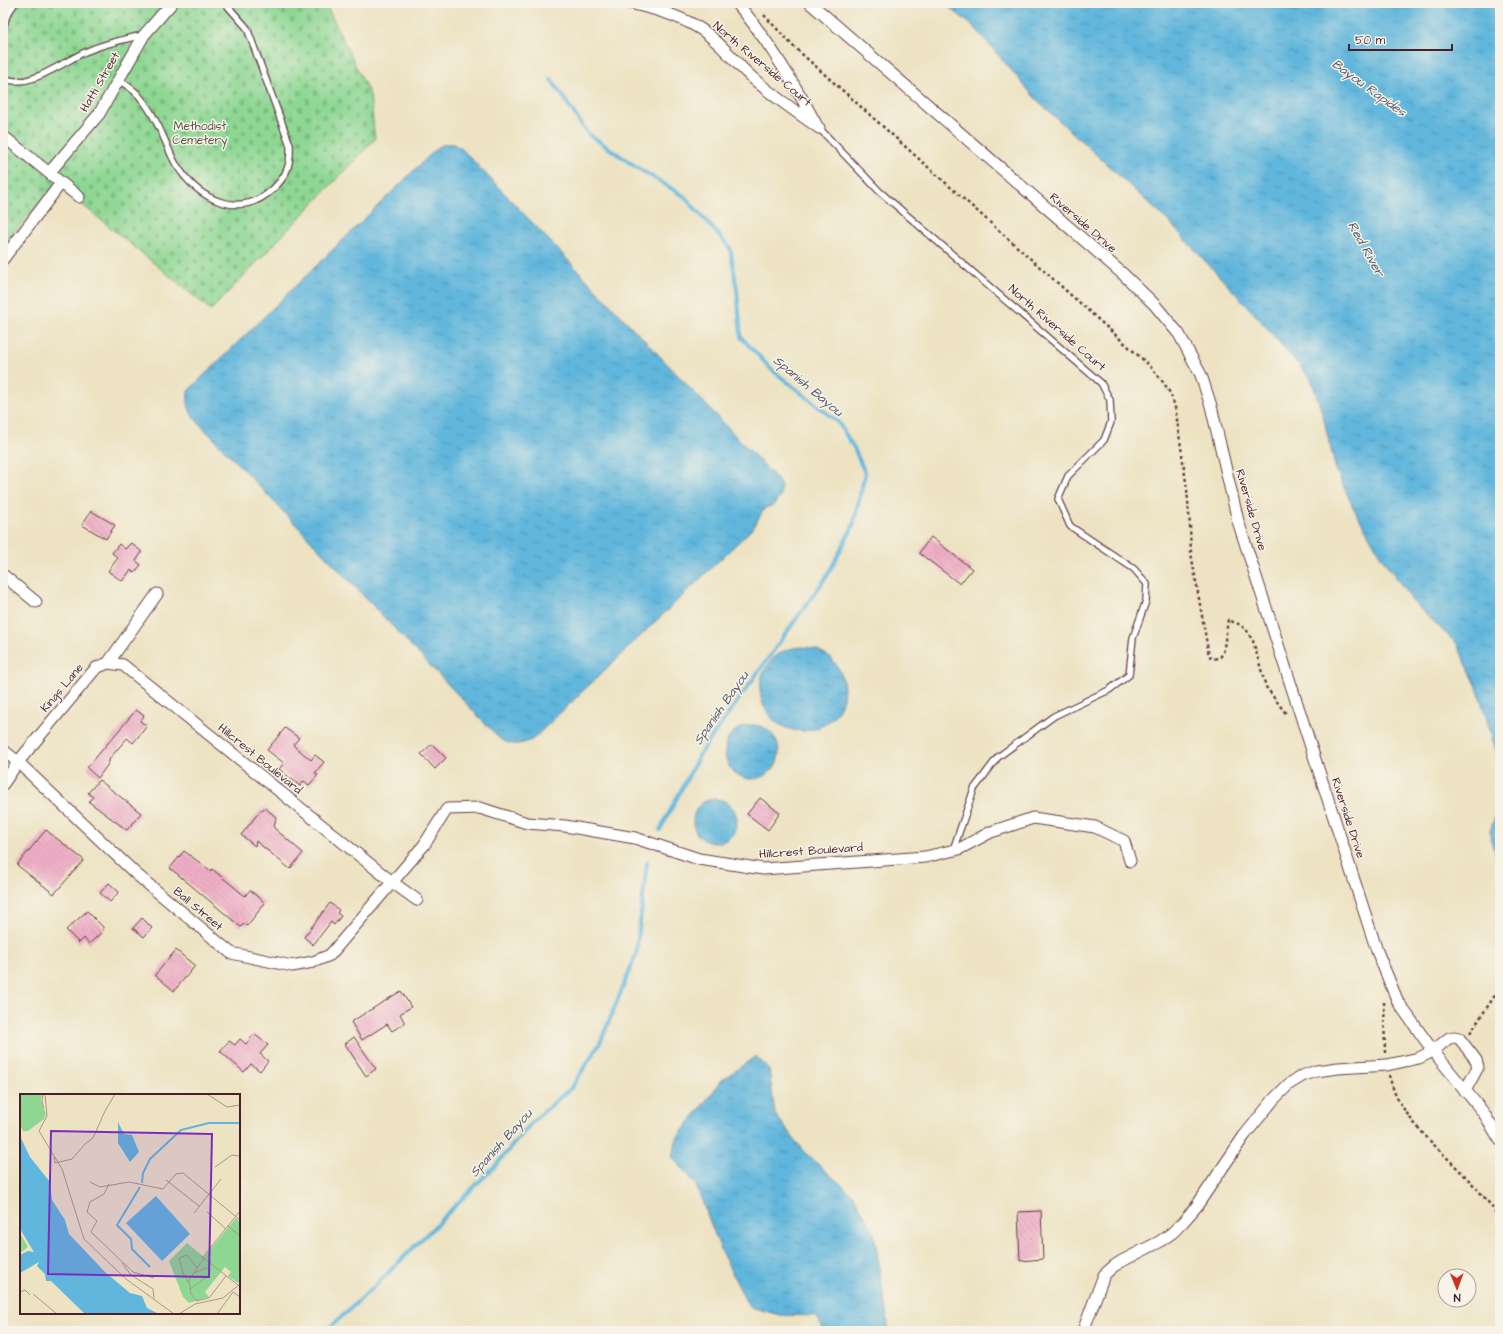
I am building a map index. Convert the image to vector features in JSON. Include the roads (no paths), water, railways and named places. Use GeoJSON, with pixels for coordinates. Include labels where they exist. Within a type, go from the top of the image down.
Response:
{"type":"FeatureCollection","features":[{"type":"Feature","properties":{"kind":"street","name":"Hatti Street"},"geometry":{"type":"LineString","coordinates":[[48,173],[99,114],[144,35],[172,3]]}},
{"type":"Feature","properties":{"kind":"street","name":"North Riverside Court"},"geometry":{"type":"LineString","coordinates":[[630,3],[669,14],[690,22],[710,36],[747,72],[819,128]]}},
{"type":"Feature","properties":{"kind":"street"},"geometry":{"type":"LineString","coordinates":[[737,3],[749,18],[795,86],[819,128]]}},
{"type":"Feature","properties":{"kind":"street","name":"Riverside Drive"},"geometry":{"type":"LineString","coordinates":[[810,3],[1123,274],[1154,304],[1179,334],[1201,375],[1207,393],[1238,521],[1377,951],[1398,1002],[1433,1051],[1483,1112],[1500,1140]]}},
{"type":"Feature","properties":{"kind":"street"},"geometry":{"type":"LineString","coordinates":[[3,136],[79,197]]}},
{"type":"Feature","properties":{"kind":"street"},"geometry":{"type":"LineString","coordinates":[[3,259],[61,183]]}},
{"type":"Feature","properties":{"kind":"street"},"geometry":{"type":"LineString","coordinates":[[3,575],[36,602]]}},
{"type":"Feature","properties":{"kind":"street","name":"Kings Lane"},"geometry":{"type":"LineString","coordinates":[[3,784],[18,762],[96,668],[108,663],[157,594]]}},
{"type":"Feature","properties":{"kind":"street","name":"Hillcrest Boulevard"},"geometry":{"type":"LineString","coordinates":[[108,663],[123,665],[392,882],[417,900]]}},
{"type":"Feature","properties":{"kind":"street","name":"Ball Street"},"geometry":{"type":"LineString","coordinates":[[3,750],[18,762],[136,874],[231,953],[292,966],[313,962],[330,955],[392,882]]}},
{"type":"Feature","properties":{"kind":"street","name":"Hillcrest Boulevard"},"geometry":{"type":"LineString","coordinates":[[392,882],[424,845],[447,809],[480,808],[527,823],[565,826],[635,838],[699,859],[763,869],[925,856],[959,849],[991,832],[1033,818],[1095,827],[1124,841],[1130,861]]}},
{"type":"Feature","properties":{"kind":"street"},"geometry":{"type":"LineString","coordinates":[[1083,1331],[1104,1275],[1122,1261],[1159,1242],[1184,1222],[1196,1207],[1244,1136],[1274,1098],[1289,1084],[1302,1076],[1316,1071],[1387,1065],[1419,1058],[1433,1051],[1449,1038],[1454,1036],[1459,1038],[1476,1060],[1478,1068],[1465,1091]]}},
{"type":"Feature","properties":{"kind":"lane"},"geometry":{"type":"LineString","coordinates":[[3,28],[6,15],[15,3]]}},
{"type":"Feature","properties":{"kind":"lane"},"geometry":{"type":"LineString","coordinates":[[119,80],[140,96],[151,113],[177,167],[193,185],[212,199],[229,205],[242,205],[254,202],[272,189],[286,173],[291,160],[290,145],[247,28],[225,3]]}},
{"type":"Feature","properties":{"kind":"lane"},"geometry":{"type":"LineString","coordinates":[[3,77],[16,81],[31,79],[88,50],[118,40],[144,35]]}},
{"type":"Feature","properties":{"kind":"lane","name":"North Riverside Court"},"geometry":{"type":"LineString","coordinates":[[819,128],[879,191],[1101,383],[1110,400],[1111,422],[1104,440],[1068,476],[1058,499],[1070,526],[1134,569],[1147,584],[1146,601],[1134,638],[1129,675],[1109,690],[1054,716],[998,757],[974,789],[954,850]]}},
{"type":"Feature","properties":{"kind":"water"},"geometry":{"type":"Polygon","coordinates":[[[944,3],[1500,3],[1500,796],[1498,757],[1477,687],[1457,644],[1413,602],[1382,558],[1353,507],[1336,470],[1322,412],[1311,379],[1260,320],[1169,222],[1036,99],[974,27],[944,3]]]}},
{"type":"Feature","properties":{"kind":"water"},"geometry":{"type":"Polygon","coordinates":[[[445,144],[453,144],[461,148],[776,478],[781,486],[780,496],[774,505],[765,508],[751,530],[532,740],[519,744],[512,744],[500,739],[194,418],[190,412],[188,402],[188,391],[438,147],[445,144]]]}},
{"type":"Feature","properties":{"kind":"water"},"geometry":{"type":"Polygon","coordinates":[[[802,647],[818,650],[832,659],[841,673],[844,689],[841,705],[832,719],[818,728],[802,731],[786,728],[772,719],[763,705],[760,689],[763,673],[772,659],[786,650],[802,647]]]}},
{"type":"Feature","properties":{"kind":"water"},"geometry":{"type":"Polygon","coordinates":[[[747,725],[757,725],[767,729],[775,737],[779,747],[779,757],[775,767],[767,775],[757,779],[747,779],[737,775],[729,767],[725,757],[725,747],[729,737],[737,729],[747,725]]]}},
{"type":"Feature","properties":{"kind":"water"},"geometry":{"type":"Polygon","coordinates":[[[711,799],[719,799],[731,805],[737,817],[737,825],[731,837],[719,843],[711,843],[699,837],[693,825],[693,817],[699,805],[711,799]]]}},
{"type":"Feature","properties":{"kind":"water"},"geometry":{"type":"Polygon","coordinates":[[[1500,800],[1500,859],[1496,856],[1490,832],[1500,800]]]}},
{"type":"Feature","properties":{"kind":"water"},"geometry":{"type":"Polygon","coordinates":[[[756,1056],[769,1069],[775,1114],[804,1152],[853,1195],[874,1232],[889,1331],[825,1331],[815,1316],[780,1315],[749,1307],[723,1255],[695,1183],[672,1157],[677,1138],[722,1080],[756,1056]]]}},
{"type":"Feature","properties":{"kind":"waterway","name":"Spanish Bayou"},"geometry":{"type":"LineString","coordinates":[[551,79],[588,134],[641,170],[684,196],[730,248],[737,289],[741,337],[771,369],[838,422],[854,448],[865,473],[853,526],[827,576],[701,752],[660,830]]}},
{"type":"Feature","properties":{"kind":"waterway","name":"Spanish Bayou"},"geometry":{"type":"LineString","coordinates":[[326,1331],[379,1282],[496,1165],[532,1122],[572,1087],[600,1043],[636,955],[647,863]]}},
{"type":"Feature","properties":{"kind":"water label","name":"Bayou Rapides"},"geometry":{"type":"Point","coordinates":[1369,88]}},
{"type":"Feature","properties":{"kind":"water label","name":"Red River"},"geometry":{"type":"Point","coordinates":[1366,249]}},
{"type":"Feature","properties":{"kind":"park label","name":"Methodist Cemetery"},"geometry":{"type":"Point","coordinates":[200,133]}}]}
